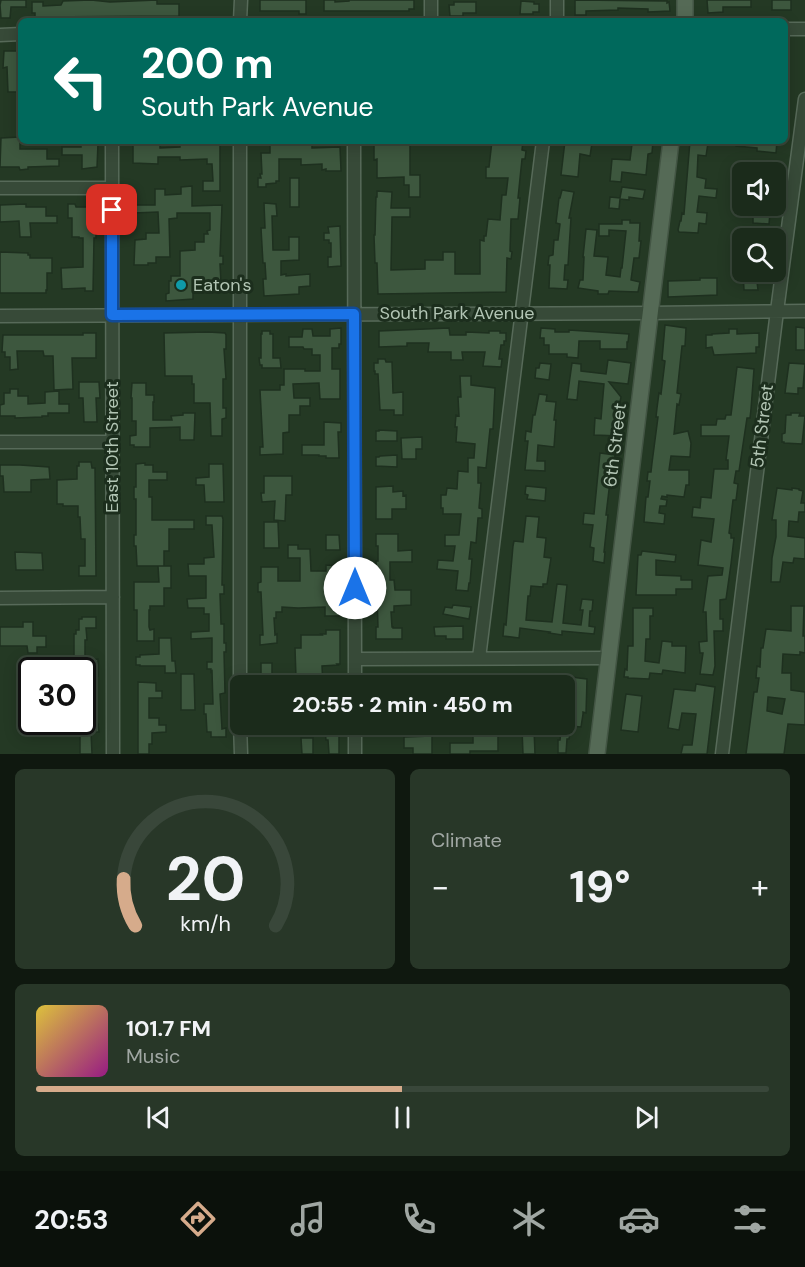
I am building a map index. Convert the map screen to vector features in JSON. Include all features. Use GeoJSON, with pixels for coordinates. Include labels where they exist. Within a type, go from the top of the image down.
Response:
{"type":"FeatureCollection","features":[{"type":"Feature","properties":{"kind":"main road"},"geometry":{"type":"LineString","coordinates":[[685,0],[685,18]]}},
{"type":"Feature","properties":{"kind":"main road","name":"6th Street"},"geometry":{"type":"LineString","coordinates":[[597,754],[671,144]]}},
{"type":"Feature","properties":{"kind":"street"},"geometry":{"type":"LineString","coordinates":[[240,18],[241,0]]}},
{"type":"Feature","properties":{"kind":"street"},"geometry":{"type":"LineString","coordinates":[[431,0],[431,18]]}},
{"type":"Feature","properties":{"kind":"street"},"geometry":{"type":"LineString","coordinates":[[557,0],[557,18]]}},
{"type":"Feature","properties":{"kind":"street"},"geometry":{"type":"LineString","coordinates":[[788,29],[805,29]]}},
{"type":"Feature","properties":{"kind":"street"},"geometry":{"type":"LineString","coordinates":[[0,34],[18,34]]}},
{"type":"Feature","properties":{"kind":"street","name":"5th Street"},"geometry":{"type":"LineString","coordinates":[[722,754],[805,99]]}},
{"type":"Feature","properties":{"kind":"street","name":"East 10th Street"},"geometry":{"type":"LineString","coordinates":[[112,144],[113,754]]}},
{"type":"Feature","properties":{"kind":"street"},"geometry":{"type":"LineString","coordinates":[[240,144],[240,675]]}},
{"type":"Feature","properties":{"kind":"street"},"geometry":{"type":"LineString","coordinates":[[354,144],[355,675]]}},
{"type":"Feature","properties":{"kind":"street"},"geometry":{"type":"LineString","coordinates":[[479,658],[543,144]]}},
{"type":"Feature","properties":{"kind":"street"},"geometry":{"type":"LineString","coordinates":[[0,188],[112,188]]}},
{"type":"Feature","properties":{"kind":"street","name":"South Park Avenue"},"geometry":{"type":"LineString","coordinates":[[0,316],[650,313],[805,310]]}},
{"type":"Feature","properties":{"kind":"street"},"geometry":{"type":"LineString","coordinates":[[0,442],[112,442]]}},
{"type":"Feature","properties":{"kind":"street"},"geometry":{"type":"LineString","coordinates":[[0,598],[113,597]]}},
{"type":"Feature","properties":{"kind":"street"},"geometry":{"type":"LineString","coordinates":[[355,659],[609,658]]}},
{"type":"Feature","properties":{"kind":"street"},"geometry":{"type":"LineString","coordinates":[[240,735],[240,754]]}},
{"type":"Feature","properties":{"kind":"street"},"geometry":{"type":"LineString","coordinates":[[355,735],[355,754]]}},
{"type":"Feature","properties":{"kind":"building"},"geometry":{"type":"Polygon","coordinates":[[[1,0],[26,0],[26,7],[11,7],[10,18],[1,18],[1,0]]]}},
{"type":"Feature","properties":{"kind":"building"},"geometry":{"type":"Polygon","coordinates":[[[157,0],[157,4],[179,4],[179,16],[35,17],[35,13],[32,13],[32,2],[43,2],[43,6],[61,5],[63,1],[110,2],[157,0]]]}},
{"type":"Feature","properties":{"kind":"building"},"geometry":{"type":"Polygon","coordinates":[[[260,0],[306,0],[306,14],[299,14],[299,11],[260,11],[260,0]]]}},
{"type":"Feature","properties":{"kind":"building"},"geometry":{"type":"Polygon","coordinates":[[[324,0],[335,0],[335,2],[414,0],[414,9],[409,9],[409,11],[324,11],[324,0]]]}},
{"type":"Feature","properties":{"kind":"building"},"geometry":{"type":"Polygon","coordinates":[[[575,0],[667,1],[670,11],[648,12],[648,9],[618,8],[618,10],[586,11],[586,15],[575,15],[575,0]]]}},
{"type":"Feature","properties":{"kind":"building"},"geometry":{"type":"Polygon","coordinates":[[[707,0],[751,0],[751,7],[723,7],[723,12],[708,13],[707,0]]]}},
{"type":"Feature","properties":{"kind":"building"},"geometry":{"type":"Polygon","coordinates":[[[772,0],[791,0],[791,10],[772,10],[772,0]]]}},
{"type":"Feature","properties":{"kind":"building"},"geometry":{"type":"Polygon","coordinates":[[[521,1],[539,4],[539,12],[520,14],[521,1]]]}},
{"type":"Feature","properties":{"kind":"building"},"geometry":{"type":"Polygon","coordinates":[[[454,2],[476,2],[476,13],[450,16],[449,5],[454,5],[454,2]]]}},
{"type":"Feature","properties":{"kind":"building"},"geometry":{"type":"Polygon","coordinates":[[[4,51],[18,51],[18,92],[8,92],[7,67],[3,68],[4,51]]]}},
{"type":"Feature","properties":{"kind":"building"},"geometry":{"type":"Polygon","coordinates":[[[18,137],[20,149],[47,149],[47,159],[59,159],[59,166],[28,167],[28,169],[20,170],[19,167],[0,167],[1,138],[18,137]]]}},
{"type":"Feature","properties":{"kind":"building"},"geometry":{"type":"Polygon","coordinates":[[[81,144],[98,144],[97,167],[82,169],[82,155],[62,155],[62,147],[81,147],[81,144]]]}},
{"type":"Feature","properties":{"kind":"building"},"geometry":{"type":"Polygon","coordinates":[[[133,144],[160,144],[160,148],[180,147],[180,144],[220,144],[220,191],[203,191],[203,181],[213,181],[212,164],[207,164],[207,159],[180,160],[180,157],[158,157],[158,164],[133,163],[133,144]]]}},
{"type":"Feature","properties":{"kind":"building"},"geometry":{"type":"Polygon","coordinates":[[[270,144],[312,144],[312,148],[340,147],[341,171],[322,170],[322,164],[301,165],[301,159],[279,159],[279,181],[266,184],[266,187],[258,187],[258,178],[261,178],[260,174],[262,174],[261,153],[270,153],[270,144]]]}},
{"type":"Feature","properties":{"kind":"building"},"geometry":{"type":"Polygon","coordinates":[[[374,144],[410,144],[410,175],[420,175],[420,197],[409,197],[409,185],[404,185],[404,177],[377,178],[377,159],[374,160],[374,144]]]}},
{"type":"Feature","properties":{"kind":"building"},"geometry":{"type":"Polygon","coordinates":[[[492,144],[523,144],[522,150],[526,151],[525,159],[522,159],[518,219],[511,219],[510,251],[512,252],[511,259],[507,258],[506,292],[378,294],[374,235],[377,191],[392,192],[391,208],[410,208],[410,217],[392,217],[391,270],[425,269],[425,260],[443,260],[443,252],[455,252],[455,274],[480,274],[480,240],[484,241],[484,236],[486,236],[488,219],[500,220],[502,195],[506,195],[508,178],[486,178],[486,167],[489,167],[492,144]]]}},
{"type":"Feature","properties":{"kind":"building"},"geometry":{"type":"Polygon","coordinates":[[[565,144],[592,144],[590,156],[580,154],[578,177],[561,175],[565,144]]]}},
{"type":"Feature","properties":{"kind":"building"},"geometry":{"type":"Polygon","coordinates":[[[632,144],[653,144],[652,153],[648,154],[646,175],[622,172],[621,182],[610,181],[612,159],[630,160],[632,144]]]}},
{"type":"Feature","properties":{"kind":"building"},"geometry":{"type":"Polygon","coordinates":[[[690,144],[708,144],[706,156],[698,155],[697,177],[706,179],[705,188],[717,189],[716,198],[699,196],[697,212],[707,213],[706,224],[699,223],[698,233],[679,232],[682,213],[684,214],[690,144]]]}},
{"type":"Feature","properties":{"kind":"building"},"geometry":{"type":"Polygon","coordinates":[[[736,144],[777,144],[776,153],[736,146],[736,144]]]}},
{"type":"Feature","properties":{"kind":"building"},"geometry":{"type":"Polygon","coordinates":[[[290,178],[299,178],[299,207],[290,207],[290,178]]]}},
{"type":"Feature","properties":{"kind":"building"},"geometry":{"type":"Polygon","coordinates":[[[192,186],[192,206],[222,205],[220,256],[223,256],[223,264],[220,264],[224,292],[211,292],[208,282],[193,282],[193,299],[166,301],[171,276],[180,276],[180,251],[195,250],[195,242],[204,242],[204,234],[208,234],[207,231],[210,230],[210,213],[177,213],[177,218],[169,219],[170,257],[156,257],[156,263],[148,263],[148,265],[134,265],[135,240],[146,239],[146,233],[159,233],[158,212],[133,213],[133,205],[155,205],[155,189],[165,189],[165,195],[181,194],[181,187],[192,186]]]}},
{"type":"Feature","properties":{"kind":"building"},"geometry":{"type":"Polygon","coordinates":[[[622,187],[645,190],[643,199],[629,197],[629,200],[620,199],[619,209],[609,208],[610,197],[620,198],[622,187]]]}},
{"type":"Feature","properties":{"kind":"building"},"geometry":{"type":"Polygon","coordinates":[[[562,190],[574,192],[569,218],[571,218],[568,265],[565,265],[564,280],[568,280],[567,289],[549,288],[549,256],[553,255],[554,240],[558,240],[560,224],[556,223],[562,190]]]}},
{"type":"Feature","properties":{"kind":"building"},"geometry":{"type":"Polygon","coordinates":[[[264,203],[276,204],[277,216],[272,216],[273,250],[289,250],[289,237],[299,237],[299,260],[281,261],[281,275],[310,274],[310,286],[299,287],[299,294],[264,296],[263,279],[266,279],[261,228],[265,228],[264,203]]]}},
{"type":"Feature","properties":{"kind":"building"},"geometry":{"type":"Polygon","coordinates":[[[26,204],[26,207],[46,207],[46,216],[57,216],[57,223],[30,223],[31,237],[20,237],[19,221],[0,222],[0,205],[26,204]]]}},
{"type":"Feature","properties":{"kind":"building"},"geometry":{"type":"Polygon","coordinates":[[[68,204],[75,204],[76,207],[96,207],[93,291],[85,291],[85,288],[62,289],[61,268],[83,267],[83,238],[72,237],[72,218],[68,218],[68,204]]]}},
{"type":"Feature","properties":{"kind":"building"},"geometry":{"type":"Polygon","coordinates":[[[753,216],[770,216],[769,224],[753,223],[753,216]]]}},
{"type":"Feature","properties":{"kind":"building"},"geometry":{"type":"Polygon","coordinates":[[[622,220],[640,223],[639,258],[634,258],[631,280],[640,282],[638,292],[609,291],[608,294],[598,294],[598,291],[578,288],[580,280],[583,280],[586,229],[597,230],[594,256],[608,257],[606,275],[620,277],[626,231],[609,230],[609,236],[599,236],[599,224],[622,224],[622,220]]]}},
{"type":"Feature","properties":{"kind":"building"},"geometry":{"type":"Polygon","coordinates":[[[340,226],[341,266],[328,267],[331,243],[329,240],[324,240],[324,233],[329,233],[328,227],[340,226]]]}},
{"type":"Feature","properties":{"kind":"building"},"geometry":{"type":"Polygon","coordinates":[[[0,252],[28,253],[30,258],[52,258],[52,273],[47,273],[46,293],[0,293],[0,252]]]}},
{"type":"Feature","properties":{"kind":"building"},"geometry":{"type":"Polygon","coordinates":[[[700,278],[717,278],[717,295],[668,297],[668,281],[700,280],[700,278]]]}},
{"type":"Feature","properties":{"kind":"building"},"geometry":{"type":"Polygon","coordinates":[[[744,282],[757,282],[758,290],[744,290],[744,282]]]}},
{"type":"Feature","properties":{"kind":"building"},"geometry":{"type":"Polygon","coordinates":[[[665,325],[686,328],[677,393],[681,394],[679,405],[677,404],[674,434],[688,431],[691,443],[690,457],[671,456],[669,470],[689,470],[689,485],[686,485],[684,497],[662,496],[661,499],[667,500],[666,506],[660,506],[659,513],[665,514],[664,524],[644,522],[650,481],[647,481],[648,472],[651,472],[658,417],[656,417],[657,408],[665,361],[662,360],[665,325]]]}},
{"type":"Feature","properties":{"kind":"building"},"geometry":{"type":"Polygon","coordinates":[[[796,327],[805,328],[805,350],[796,350],[796,327]]]}},
{"type":"Feature","properties":{"kind":"building"},"geometry":{"type":"Polygon","coordinates":[[[341,328],[341,344],[339,348],[332,348],[332,369],[340,369],[340,399],[320,399],[319,383],[293,384],[294,398],[310,398],[310,406],[300,406],[300,415],[289,415],[289,432],[283,433],[283,454],[260,455],[260,447],[263,447],[260,390],[280,390],[280,385],[284,385],[284,369],[320,371],[320,355],[312,355],[312,349],[289,347],[289,337],[302,337],[303,329],[312,329],[313,336],[330,336],[330,329],[341,328]]]}},
{"type":"Feature","properties":{"kind":"building"},"geometry":{"type":"Polygon","coordinates":[[[449,328],[450,335],[466,335],[466,332],[489,333],[489,331],[506,333],[506,341],[504,345],[501,345],[499,359],[502,359],[501,367],[483,366],[485,352],[462,352],[463,360],[451,360],[451,352],[428,352],[429,343],[379,347],[379,331],[449,328]]]}},
{"type":"Feature","properties":{"kind":"building"},"geometry":{"type":"Polygon","coordinates":[[[541,328],[555,329],[555,332],[569,332],[569,330],[629,334],[627,349],[600,349],[600,341],[579,341],[578,358],[567,357],[567,354],[549,354],[549,345],[544,345],[544,338],[540,338],[541,328]]]}},
{"type":"Feature","properties":{"kind":"building"},"geometry":{"type":"Polygon","coordinates":[[[729,329],[737,329],[737,334],[759,333],[759,347],[756,347],[756,353],[714,355],[712,347],[706,348],[706,335],[729,333],[729,329]]]}},
{"type":"Feature","properties":{"kind":"building"},"geometry":{"type":"Polygon","coordinates":[[[262,331],[270,331],[270,334],[273,334],[273,358],[280,358],[281,368],[262,368],[260,365],[262,331]]]}},
{"type":"Feature","properties":{"kind":"building"},"geometry":{"type":"Polygon","coordinates":[[[83,333],[96,333],[96,358],[72,358],[73,389],[54,390],[53,356],[44,356],[43,351],[17,351],[18,369],[10,370],[10,357],[5,357],[5,352],[2,352],[3,335],[83,335],[83,333]]]}},
{"type":"Feature","properties":{"kind":"building"},"geometry":{"type":"Polygon","coordinates":[[[164,333],[225,333],[226,335],[226,349],[224,349],[226,379],[223,379],[223,408],[226,408],[226,418],[222,419],[222,436],[211,436],[210,403],[194,403],[192,376],[165,376],[164,333]]]}},
{"type":"Feature","properties":{"kind":"building"},"geometry":{"type":"Polygon","coordinates":[[[378,359],[392,362],[393,393],[403,392],[403,415],[394,415],[394,410],[380,410],[378,374],[374,371],[374,363],[378,363],[378,359]]]}},
{"type":"Feature","properties":{"kind":"building"},"geometry":{"type":"Polygon","coordinates":[[[608,360],[631,363],[628,384],[609,382],[621,397],[618,412],[621,413],[620,436],[594,435],[595,418],[601,419],[604,384],[579,381],[577,400],[567,399],[572,363],[581,364],[581,371],[606,374],[608,360]]]}},
{"type":"Feature","properties":{"kind":"building"},"geometry":{"type":"Polygon","coordinates":[[[540,363],[551,364],[549,380],[535,378],[536,368],[539,368],[540,363]]]}},
{"type":"Feature","properties":{"kind":"building"},"geometry":{"type":"Polygon","coordinates":[[[789,363],[805,364],[803,388],[798,388],[798,394],[785,393],[789,363]]]}},
{"type":"Feature","properties":{"kind":"building"},"geometry":{"type":"Polygon","coordinates":[[[737,367],[754,369],[750,418],[747,418],[739,471],[736,471],[734,483],[738,484],[736,500],[733,500],[729,533],[731,538],[734,538],[731,564],[726,599],[720,600],[720,619],[723,619],[723,631],[714,631],[713,675],[700,674],[703,653],[700,653],[699,642],[707,641],[706,612],[703,612],[708,576],[722,575],[723,568],[698,565],[701,540],[711,542],[714,519],[692,517],[693,507],[700,508],[701,497],[711,498],[714,469],[728,469],[728,460],[726,460],[729,436],[701,436],[701,425],[716,425],[717,419],[725,419],[726,415],[731,415],[737,367]]]}},
{"type":"Feature","properties":{"kind":"building"},"geometry":{"type":"Polygon","coordinates":[[[460,376],[471,376],[471,385],[495,388],[493,429],[490,429],[486,468],[478,467],[478,483],[481,483],[479,508],[482,509],[482,518],[478,518],[476,543],[471,542],[469,559],[472,559],[468,591],[456,590],[458,571],[437,569],[438,560],[453,561],[455,546],[445,546],[445,535],[459,535],[461,514],[443,514],[441,495],[446,495],[447,488],[457,489],[458,471],[468,472],[468,458],[474,458],[475,444],[456,442],[456,415],[459,416],[458,397],[461,397],[460,376]]]}},
{"type":"Feature","properties":{"kind":"building"},"geometry":{"type":"Polygon","coordinates":[[[79,382],[99,382],[100,398],[96,398],[97,422],[84,422],[83,398],[79,398],[79,382]]]}},
{"type":"Feature","properties":{"kind":"building"},"geometry":{"type":"Polygon","coordinates":[[[132,383],[146,383],[146,395],[154,395],[153,420],[172,420],[171,416],[195,413],[194,440],[180,440],[180,427],[150,428],[150,447],[130,445],[130,436],[136,435],[136,421],[132,421],[132,383]]]}},
{"type":"Feature","properties":{"kind":"building"},"geometry":{"type":"Polygon","coordinates":[[[10,389],[18,389],[18,396],[28,396],[28,404],[45,403],[45,392],[59,391],[59,404],[69,404],[69,413],[48,413],[48,416],[42,417],[0,416],[0,405],[4,404],[4,393],[10,393],[10,389]]]}},
{"type":"Feature","properties":{"kind":"building"},"geometry":{"type":"Polygon","coordinates":[[[539,394],[547,395],[546,401],[556,402],[554,447],[538,445],[537,461],[545,461],[545,471],[525,470],[528,441],[525,441],[526,431],[531,432],[539,394]]]}},
{"type":"Feature","properties":{"kind":"building"},"geometry":{"type":"Polygon","coordinates":[[[791,413],[800,413],[799,416],[805,416],[802,444],[782,442],[786,415],[791,415],[791,413]]]}},
{"type":"Feature","properties":{"kind":"building"},"geometry":{"type":"Polygon","coordinates":[[[324,422],[341,423],[341,432],[338,432],[339,458],[302,455],[302,445],[324,445],[324,422]]]}},
{"type":"Feature","properties":{"kind":"building"},"geometry":{"type":"Polygon","coordinates":[[[376,431],[397,431],[397,441],[376,441],[376,431]]]}},
{"type":"Feature","properties":{"kind":"building"},"geometry":{"type":"Polygon","coordinates":[[[422,437],[422,449],[416,449],[416,459],[402,459],[401,438],[422,437]]]}},
{"type":"Feature","properties":{"kind":"building"},"geometry":{"type":"Polygon","coordinates":[[[600,453],[615,455],[606,515],[608,515],[604,563],[593,561],[594,548],[590,547],[593,525],[583,524],[584,513],[594,514],[600,453]]]}},
{"type":"Feature","properties":{"kind":"building"},"geometry":{"type":"Polygon","coordinates":[[[397,455],[397,467],[376,466],[376,457],[397,455]]]}},
{"type":"Feature","properties":{"kind":"building"},"geometry":{"type":"Polygon","coordinates":[[[79,462],[91,462],[92,468],[95,468],[96,576],[79,576],[79,566],[85,566],[85,539],[81,539],[78,506],[57,504],[57,480],[77,479],[79,462]]]}},
{"type":"Feature","properties":{"kind":"building"},"geometry":{"type":"Polygon","coordinates":[[[145,463],[145,465],[153,465],[153,472],[167,472],[167,480],[149,480],[152,520],[194,520],[194,529],[169,529],[169,551],[164,551],[164,566],[137,566],[136,546],[134,546],[136,499],[134,499],[134,487],[136,487],[136,464],[145,463]]]}},
{"type":"Feature","properties":{"kind":"building"},"geometry":{"type":"Polygon","coordinates":[[[209,464],[223,464],[224,502],[205,502],[204,485],[196,485],[196,478],[209,477],[209,464]]]}},
{"type":"Feature","properties":{"kind":"building"},"geometry":{"type":"Polygon","coordinates":[[[0,465],[49,467],[50,479],[31,480],[31,492],[4,492],[0,465]]]}},
{"type":"Feature","properties":{"kind":"building"},"geometry":{"type":"Polygon","coordinates":[[[264,476],[292,476],[292,495],[286,495],[285,521],[274,520],[275,501],[262,502],[264,476]]]}},
{"type":"Feature","properties":{"kind":"building"},"geometry":{"type":"Polygon","coordinates":[[[393,486],[393,492],[403,491],[403,496],[406,495],[406,509],[392,509],[392,519],[376,519],[376,487],[393,486]]]}},
{"type":"Feature","properties":{"kind":"building"},"geometry":{"type":"Polygon","coordinates":[[[526,486],[546,488],[545,501],[527,499],[526,486]]]}},
{"type":"Feature","properties":{"kind":"building"},"geometry":{"type":"Polygon","coordinates":[[[777,488],[803,491],[801,503],[805,503],[805,512],[799,512],[798,522],[789,521],[788,536],[805,538],[805,559],[794,558],[793,563],[783,562],[780,582],[771,582],[776,537],[776,520],[772,520],[777,488]]]}},
{"type":"Feature","properties":{"kind":"building"},"geometry":{"type":"Polygon","coordinates":[[[206,516],[222,516],[223,519],[222,585],[224,585],[224,594],[220,594],[221,624],[224,624],[226,652],[224,652],[225,693],[220,694],[222,729],[226,728],[226,737],[211,737],[211,732],[207,732],[206,714],[204,714],[204,704],[213,704],[212,671],[207,669],[207,662],[212,662],[212,638],[191,639],[191,632],[209,631],[209,614],[204,614],[204,608],[188,608],[187,599],[206,598],[206,576],[189,576],[188,564],[204,564],[204,558],[214,557],[212,525],[206,525],[206,516]]]}},
{"type":"Feature","properties":{"kind":"building"},"geometry":{"type":"Polygon","coordinates":[[[526,516],[539,517],[537,537],[546,538],[544,557],[551,558],[547,584],[543,584],[543,587],[531,586],[526,620],[552,622],[557,584],[567,585],[563,623],[581,625],[582,599],[593,600],[589,626],[595,627],[594,634],[562,631],[562,635],[520,628],[519,638],[503,636],[513,546],[514,541],[523,542],[526,516]]]}},
{"type":"Feature","properties":{"kind":"building"},"geometry":{"type":"Polygon","coordinates":[[[264,522],[278,522],[279,548],[264,548],[264,522]]]}},
{"type":"Feature","properties":{"kind":"building"},"geometry":{"type":"Polygon","coordinates":[[[376,534],[398,534],[398,551],[412,550],[412,562],[390,562],[390,580],[394,580],[395,590],[411,590],[411,605],[394,606],[394,612],[391,612],[392,627],[402,628],[402,639],[376,639],[378,546],[376,546],[376,534]]]}},
{"type":"Feature","properties":{"kind":"building"},"geometry":{"type":"Polygon","coordinates":[[[326,535],[339,535],[340,550],[326,550],[326,535]]]}},
{"type":"Feature","properties":{"kind":"building"},"geometry":{"type":"Polygon","coordinates":[[[288,545],[298,545],[298,549],[310,549],[311,571],[326,571],[326,565],[343,566],[342,592],[338,592],[339,616],[325,616],[325,607],[282,607],[282,612],[276,612],[276,618],[274,618],[277,643],[260,645],[260,635],[263,635],[261,592],[258,592],[261,567],[278,567],[278,581],[300,581],[300,558],[288,558],[288,545]]]}},
{"type":"Feature","properties":{"kind":"building"},"geometry":{"type":"Polygon","coordinates":[[[642,551],[676,555],[675,562],[656,560],[656,575],[681,576],[681,580],[692,580],[692,589],[676,589],[676,595],[636,595],[638,555],[641,555],[642,551]]]}},
{"type":"Feature","properties":{"kind":"building"},"geometry":{"type":"Polygon","coordinates":[[[15,552],[42,553],[43,570],[16,570],[15,552]]]}},
{"type":"Feature","properties":{"kind":"building"},"geometry":{"type":"Polygon","coordinates":[[[158,566],[171,566],[171,588],[164,588],[164,606],[150,606],[149,627],[150,630],[154,629],[154,641],[137,641],[134,582],[159,582],[158,566]]]}},
{"type":"Feature","properties":{"kind":"building"},"geometry":{"type":"Polygon","coordinates":[[[453,605],[471,607],[469,619],[443,614],[445,607],[452,608],[453,605]]]}},
{"type":"Feature","properties":{"kind":"building"},"geometry":{"type":"Polygon","coordinates":[[[791,606],[804,606],[805,653],[783,654],[782,673],[791,673],[791,690],[805,692],[805,725],[788,724],[784,754],[746,754],[754,692],[757,692],[759,678],[756,678],[757,666],[760,667],[761,648],[763,648],[766,629],[791,631],[791,606]],[[768,697],[767,711],[782,714],[785,699],[768,697]]]}},
{"type":"Feature","properties":{"kind":"building"},"geometry":{"type":"Polygon","coordinates":[[[633,608],[653,608],[653,616],[650,616],[650,639],[646,639],[645,661],[659,663],[662,641],[672,642],[672,646],[686,646],[685,673],[663,670],[662,674],[650,673],[649,679],[624,677],[625,669],[627,670],[628,646],[633,646],[633,608]]]}},
{"type":"Feature","properties":{"kind":"building"},"geometry":{"type":"Polygon","coordinates":[[[82,617],[96,617],[96,628],[86,628],[85,657],[74,657],[74,634],[76,630],[79,630],[79,619],[82,617]]]}},
{"type":"Feature","properties":{"kind":"building"},"geometry":{"type":"Polygon","coordinates":[[[23,622],[33,622],[33,636],[46,636],[46,647],[37,647],[37,653],[28,653],[27,646],[0,646],[0,627],[23,627],[23,622]]]}},
{"type":"Feature","properties":{"kind":"building"},"geometry":{"type":"Polygon","coordinates":[[[463,626],[463,639],[446,639],[446,636],[435,636],[434,627],[463,626]]]}},
{"type":"Feature","properties":{"kind":"building"},"geometry":{"type":"Polygon","coordinates":[[[326,630],[340,630],[340,664],[322,666],[322,675],[296,675],[295,648],[301,648],[301,635],[326,634],[326,630]]]}},
{"type":"Feature","properties":{"kind":"building"},"geometry":{"type":"Polygon","coordinates":[[[159,638],[171,638],[172,661],[175,661],[176,673],[165,673],[165,666],[136,665],[136,657],[140,655],[159,654],[159,638]]]}},
{"type":"Feature","properties":{"kind":"building"},"geometry":{"type":"Polygon","coordinates":[[[96,659],[98,659],[98,676],[96,676],[96,659]]]}},
{"type":"Feature","properties":{"kind":"building"},"geometry":{"type":"Polygon","coordinates":[[[261,663],[272,663],[272,675],[261,675],[261,663]]]}},
{"type":"Feature","properties":{"kind":"building"},"geometry":{"type":"Polygon","coordinates":[[[181,674],[194,674],[195,710],[181,710],[181,674]]]}},
{"type":"Feature","properties":{"kind":"building"},"geometry":{"type":"Polygon","coordinates":[[[575,678],[587,679],[586,713],[583,712],[581,727],[575,726],[575,678]]]}},
{"type":"Feature","properties":{"kind":"building"},"geometry":{"type":"Polygon","coordinates":[[[138,682],[156,683],[156,691],[162,691],[162,698],[149,698],[149,718],[159,718],[159,725],[166,725],[166,732],[152,733],[149,754],[138,754],[138,682]]]}},
{"type":"Feature","properties":{"kind":"building"},"geometry":{"type":"Polygon","coordinates":[[[696,684],[715,687],[707,754],[681,754],[683,745],[692,745],[696,714],[682,713],[679,730],[668,728],[674,689],[695,691],[696,684]]]}},
{"type":"Feature","properties":{"kind":"building"},"geometry":{"type":"Polygon","coordinates":[[[626,694],[642,696],[638,732],[621,730],[626,694]]]}},
{"type":"Feature","properties":{"kind":"building"},"geometry":{"type":"Polygon","coordinates":[[[80,735],[91,735],[92,754],[80,754],[80,735]]]}},
{"type":"Feature","properties":{"kind":"building"},"geometry":{"type":"Polygon","coordinates":[[[326,735],[339,735],[339,754],[329,754],[328,740],[326,735]]]}},
{"type":"Feature","properties":{"kind":"building"},"geometry":{"type":"Polygon","coordinates":[[[473,735],[498,735],[498,751],[450,754],[450,743],[473,743],[473,735]]]}},
{"type":"Feature","properties":{"kind":"building"},"geometry":{"type":"Polygon","coordinates":[[[522,735],[534,735],[535,754],[523,754],[522,735]]]}},
{"type":"Feature","properties":{"kind":"building"},"geometry":{"type":"Polygon","coordinates":[[[561,735],[570,735],[566,753],[558,753],[558,740],[561,735]]]}},
{"type":"Feature","properties":{"kind":"building"},"geometry":{"type":"Polygon","coordinates":[[[432,736],[432,754],[413,754],[413,748],[404,748],[404,737],[432,736]]]}},
{"type":"Feature","properties":{"kind":"building"},"geometry":{"type":"Polygon","coordinates":[[[301,738],[313,738],[313,754],[302,754],[301,738]]]}},
{"type":"Feature","properties":{"kind":"place","name":"Eaton's"},"geometry":{"type":"Point","coordinates":[181,285]}},
{"type":"Feature","properties":{"kind":"route"},"geometry":{"type":"LineString","coordinates":[[112,210],[112,315],[354,314],[355,588]]}}]}
